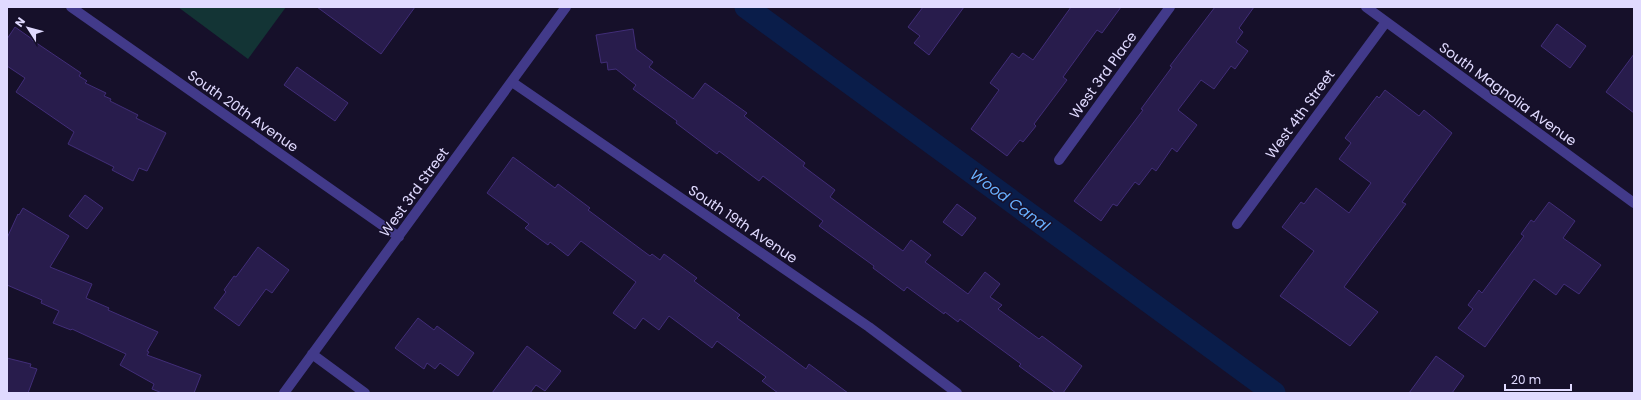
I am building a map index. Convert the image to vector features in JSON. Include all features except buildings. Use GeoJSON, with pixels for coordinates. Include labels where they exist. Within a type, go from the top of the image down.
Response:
{"type":"FeatureCollection","features":[{"type":"Feature","properties":{"kind":"street","name":"South 20th Avenue"},"geometry":{"type":"LineString","coordinates":[[71,7],[399,237]]}},
{"type":"Feature","properties":{"kind":"street","name":"West 3rd Street"},"geometry":{"type":"LineString","coordinates":[[284,393],[566,7]]}},
{"type":"Feature","properties":{"kind":"street","name":"West 3rd Place"},"geometry":{"type":"LineString","coordinates":[[1058,160],[1170,7]]}},
{"type":"Feature","properties":{"kind":"street","name":"South Magnolia Avenue"},"geometry":{"type":"LineString","coordinates":[[1366,7],[1634,203]]}},
{"type":"Feature","properties":{"kind":"street","name":"West 4th Street"},"geometry":{"type":"LineString","coordinates":[[1237,224],[1386,22]]}},
{"type":"Feature","properties":{"kind":"street","name":"South 19th Avenue"},"geometry":{"type":"LineString","coordinates":[[512,82],[862,322],[957,393]]}},
{"type":"Feature","properties":{"kind":"street"},"geometry":{"type":"LineString","coordinates":[[312,354],[365,393]]}},
{"type":"Feature","properties":{"kind":"green space"},"geometry":{"type":"Polygon","coordinates":[[[178,7],[286,7],[248,59],[178,7]]]}},
{"type":"Feature","properties":{"kind":"waterway","name":"Wood Canal"},"geometry":{"type":"LineString","coordinates":[[746,7],[1274,393]]}}]}
